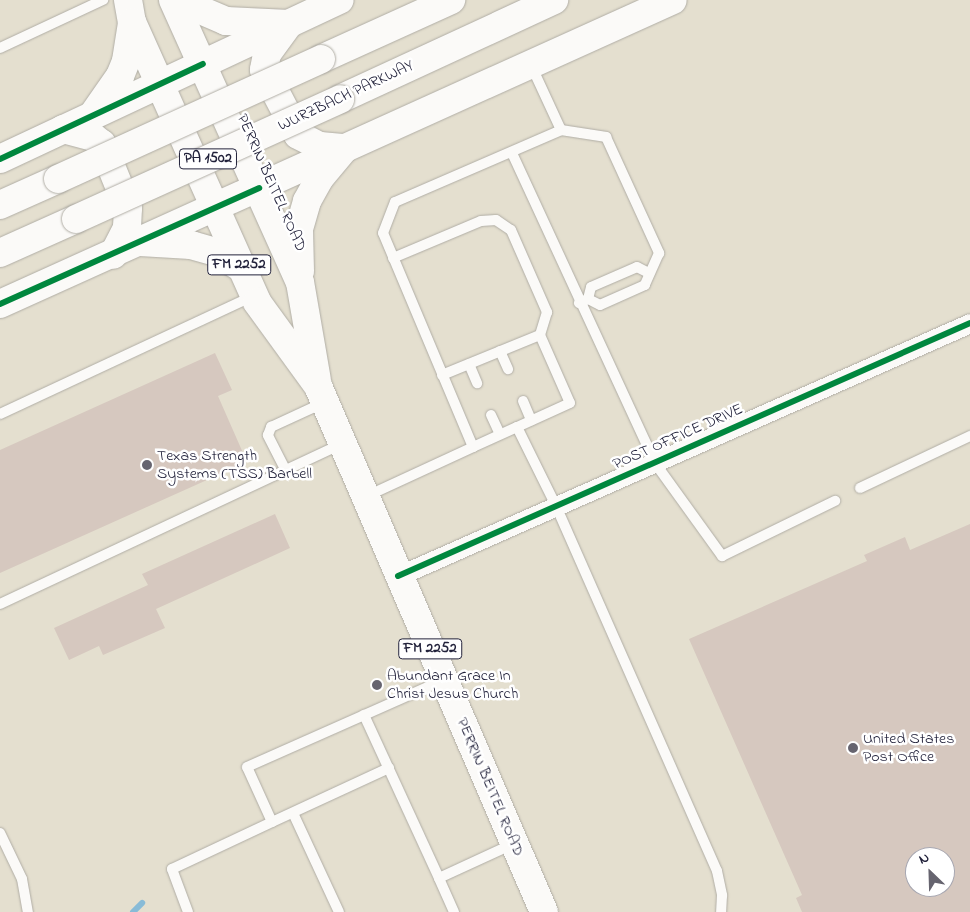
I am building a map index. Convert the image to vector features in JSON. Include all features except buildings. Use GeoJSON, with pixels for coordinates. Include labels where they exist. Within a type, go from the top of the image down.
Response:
{"type":"FeatureCollection","features":[{"type":"Feature","properties":{"kind":"main road","name":"PERRIN BEITEL ROAD"},"geometry":{"type":"LineString","coordinates":[[173,0],[300,282],[321,394]]}},
{"type":"Feature","properties":{"kind":"main road"},"geometry":{"type":"LineString","coordinates":[[177,0],[226,21],[289,24]]}},
{"type":"Feature","properties":{"kind":"main road"},"geometry":{"type":"LineString","coordinates":[[0,159],[340,0]]}},
{"type":"Feature","properties":{"kind":"main road","name":"PA 1502"},"geometry":{"type":"LineString","coordinates":[[0,205],[450,0]]}},
{"type":"Feature","properties":{"kind":"main road","name":"WURZBACH PARKWAY"},"geometry":{"type":"LineString","coordinates":[[0,253],[340,100],[554,0]]}},
{"type":"Feature","properties":{"kind":"main road"},"geometry":{"type":"LineString","coordinates":[[0,304],[113,255],[672,0]]}},
{"type":"Feature","properties":{"kind":"main road","name":"PERRIN BEITEL ROAD"},"geometry":{"type":"LineString","coordinates":[[130,11],[254,296],[321,394],[544,912]]}},
{"type":"Feature","properties":{"kind":"main road"},"geometry":{"type":"LineString","coordinates":[[92,116],[120,76],[126,61],[130,11]]}},
{"type":"Feature","properties":{"kind":"main road"},"geometry":{"type":"LineString","coordinates":[[289,24],[267,54],[264,70],[291,127],[298,135],[320,146],[345,148]]}},
{"type":"Feature","properties":{"kind":"main road"},"geometry":{"type":"LineString","coordinates":[[63,130],[94,137],[102,144],[128,208],[127,228],[113,255]]}},
{"type":"Feature","properties":{"kind":"main road"},"geometry":{"type":"LineString","coordinates":[[300,282],[300,229],[307,201],[319,179],[345,148]]}},
{"type":"Feature","properties":{"kind":"main road"},"geometry":{"type":"LineString","coordinates":[[140,242],[191,245],[216,252],[240,267]]}},
{"type":"Feature","properties":{"kind":"street","name":"POST OFFICE DRIVE"},"geometry":{"type":"LineString","coordinates":[[398,576],[970,323]]}},
{"type":"Feature","properties":{"kind":"lane"},"geometry":{"type":"LineString","coordinates":[[0,48],[103,0]]}},
{"type":"Feature","properties":{"kind":"lane"},"geometry":{"type":"LineString","coordinates":[[531,65],[561,130]]}},
{"type":"Feature","properties":{"kind":"lane"},"geometry":{"type":"LineString","coordinates":[[473,447],[383,233],[395,202],[512,153],[561,130],[606,137],[659,253],[648,274],[645,285],[600,305],[584,301]]}},
{"type":"Feature","properties":{"kind":"lane"},"geometry":{"type":"LineString","coordinates":[[512,153],[584,301],[654,463],[722,556],[835,501]]}},
{"type":"Feature","properties":{"kind":"lane"},"geometry":{"type":"LineString","coordinates":[[366,496],[570,403],[540,334],[547,312],[511,230],[496,220],[480,221],[393,258]]}},
{"type":"Feature","properties":{"kind":"lane"},"geometry":{"type":"LineString","coordinates":[[584,301],[591,286],[638,267],[648,274]]}},
{"type":"Feature","properties":{"kind":"lane"},"geometry":{"type":"LineString","coordinates":[[0,414],[254,296]]}},
{"type":"Feature","properties":{"kind":"lane"},"geometry":{"type":"LineString","coordinates":[[442,375],[540,334]]}},
{"type":"Feature","properties":{"kind":"lane"},"geometry":{"type":"LineString","coordinates":[[500,351],[508,369]]}},
{"type":"Feature","properties":{"kind":"lane"},"geometry":{"type":"LineString","coordinates":[[469,364],[477,383]]}},
{"type":"Feature","properties":{"kind":"lane"},"geometry":{"type":"LineString","coordinates":[[285,469],[268,435],[271,427],[321,394]]}},
{"type":"Feature","properties":{"kind":"lane"},"geometry":{"type":"LineString","coordinates":[[523,401],[532,420]]}},
{"type":"Feature","properties":{"kind":"lane"},"geometry":{"type":"LineString","coordinates":[[491,414],[500,434]]}},
{"type":"Feature","properties":{"kind":"lane"},"geometry":{"type":"LineString","coordinates":[[517,427],[556,506],[717,871],[722,895],[720,912]]}},
{"type":"Feature","properties":{"kind":"lane"},"geometry":{"type":"LineString","coordinates":[[860,488],[970,436]]}},
{"type":"Feature","properties":{"kind":"lane"},"geometry":{"type":"LineString","coordinates":[[0,604],[285,469],[342,444]]}},
{"type":"Feature","properties":{"kind":"lane"},"geometry":{"type":"LineString","coordinates":[[272,822],[247,767],[444,680]]}},
{"type":"Feature","properties":{"kind":"lane"},"geometry":{"type":"LineString","coordinates":[[364,715],[454,912]]}},
{"type":"Feature","properties":{"kind":"lane"},"geometry":{"type":"LineString","coordinates":[[188,912],[172,869],[389,768]]}},
{"type":"Feature","properties":{"kind":"lane"},"geometry":{"type":"LineString","coordinates":[[293,813],[340,912]]}},
{"type":"Feature","properties":{"kind":"lane"},"geometry":{"type":"LineString","coordinates":[[0,833],[22,879],[28,912]]}},
{"type":"Feature","properties":{"kind":"lane"},"geometry":{"type":"LineString","coordinates":[[439,878],[515,844]]}},
{"type":"Feature","properties":{"kind":"waterway"},"geometry":{"type":"LineString","coordinates":[[133,912],[142,903]]}},
{"type":"Feature","properties":{"kind":"cycle path"},"geometry":{"type":"LineString","coordinates":[[0,159],[203,64]]}},
{"type":"Feature","properties":{"kind":"cycle path"},"geometry":{"type":"LineString","coordinates":[[0,304],[259,188]]}},
{"type":"Feature","properties":{"kind":"cycle path"},"geometry":{"type":"LineString","coordinates":[[398,576],[970,323]]}},
{"type":"Feature","properties":{"kind":"place","name":"Texas Strength Systems (TSS) Barbell"},"geometry":{"type":"Point","coordinates":[147,465]}},
{"type":"Feature","properties":{"kind":"place","name":"Abundant Grace In Christ Jesus Church"},"geometry":{"type":"Point","coordinates":[377,685]}},
{"type":"Feature","properties":{"kind":"place","name":"United States Post Office"},"geometry":{"type":"Point","coordinates":[853,748]}}]}
